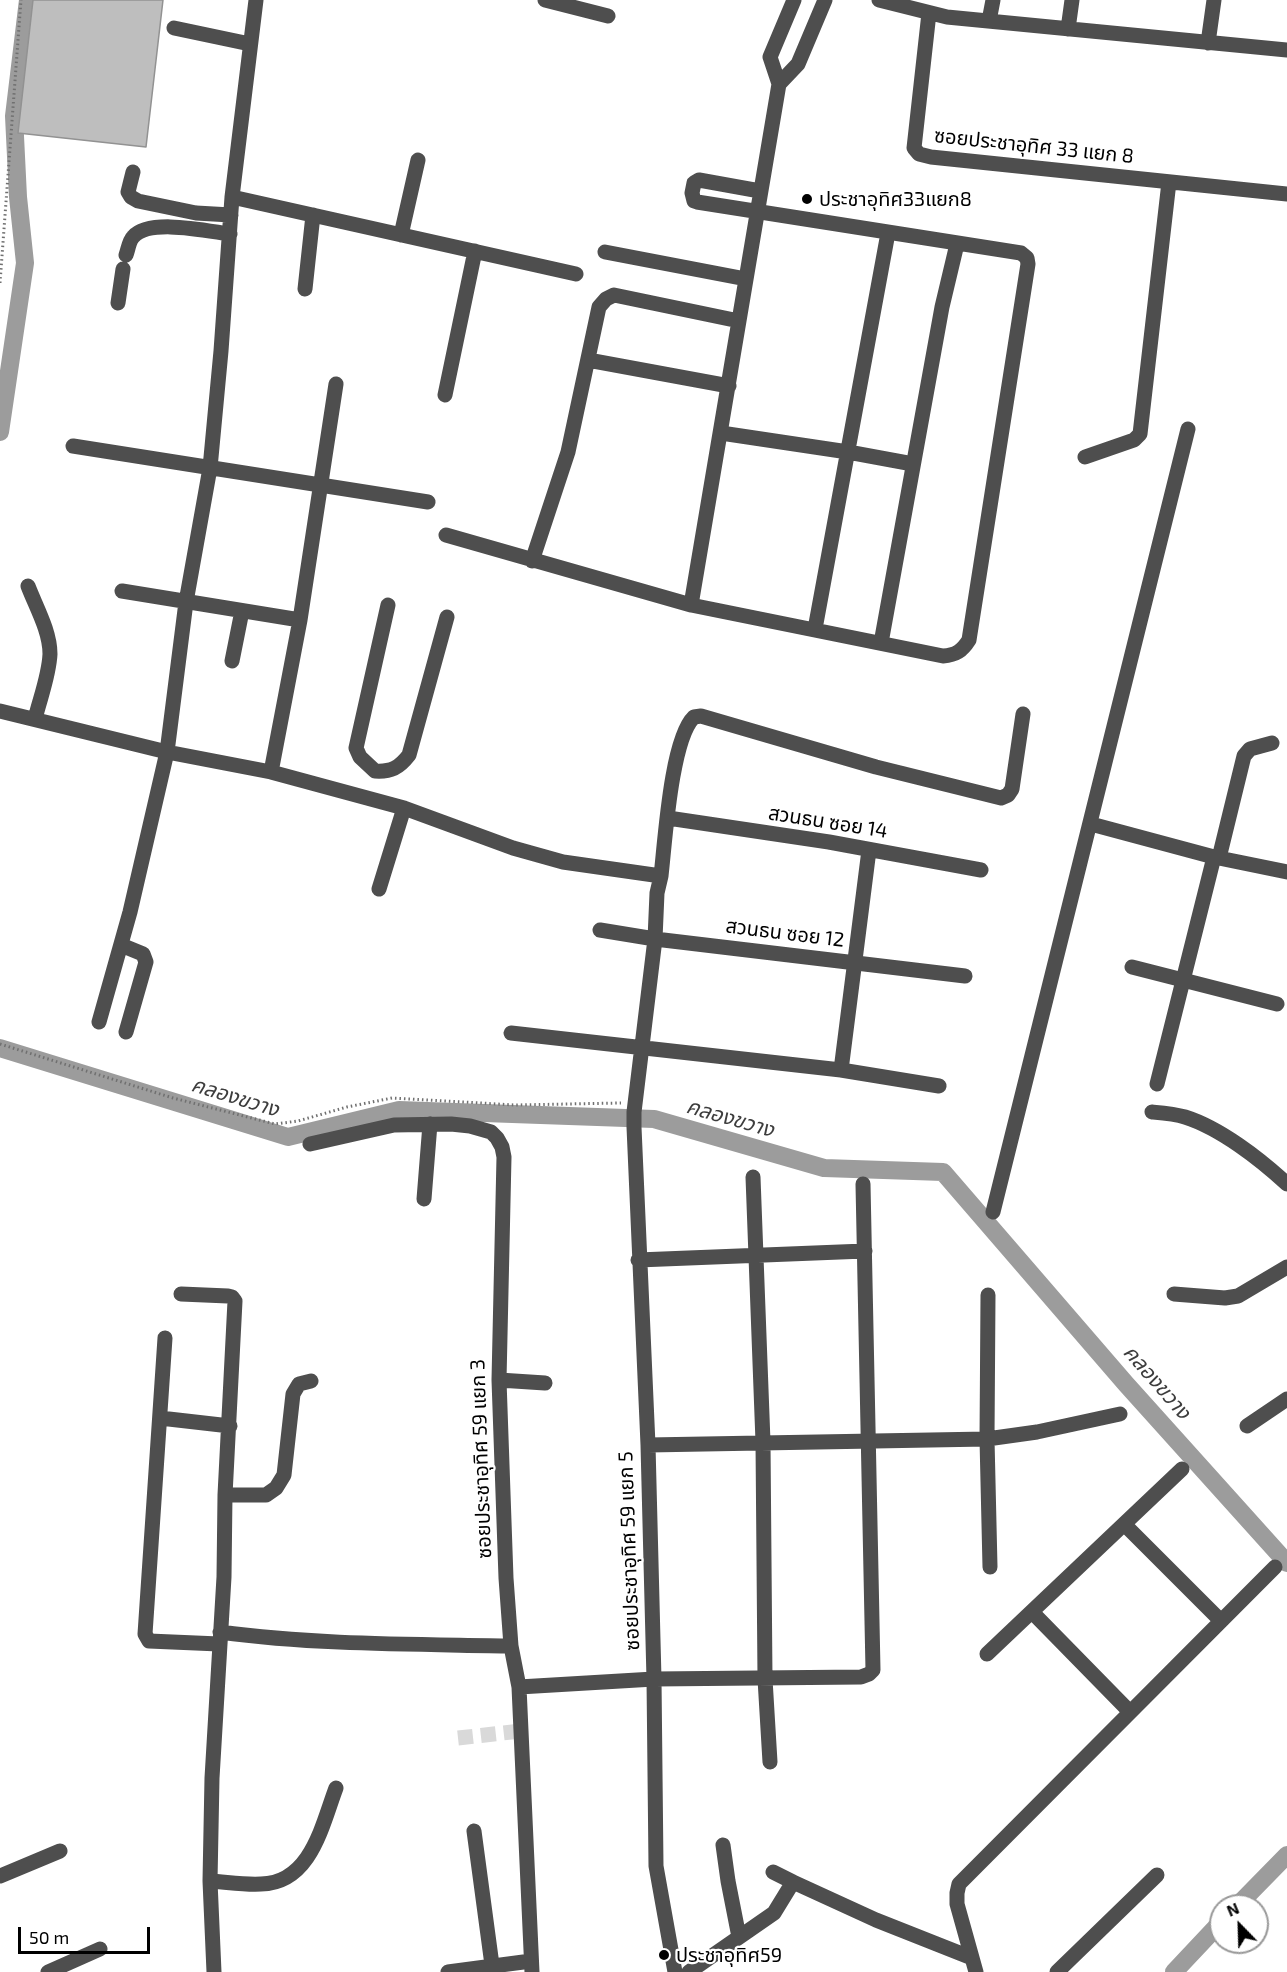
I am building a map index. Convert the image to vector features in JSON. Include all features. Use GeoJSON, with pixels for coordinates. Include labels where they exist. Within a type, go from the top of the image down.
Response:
{"type":"FeatureCollection","features":[{"type":"Feature","properties":{"kind":"street"},"geometry":{"type":"LineString","coordinates":[[99,1022],[121,945],[167,752],[186,602],[210,468],[232,197],[255,0]]}},
{"type":"Feature","properties":{"kind":"street"},"geometry":{"type":"LineString","coordinates":[[545,0],[608,16]]}},
{"type":"Feature","properties":{"kind":"street"},"geometry":{"type":"LineString","coordinates":[[691,605],[779,84],[770,57],[794,0]]}},
{"type":"Feature","properties":{"kind":"street"},"geometry":{"type":"LineString","coordinates":[[779,84],[798,64],[825,0]]}},
{"type":"Feature","properties":{"kind":"street"},"geometry":{"type":"LineString","coordinates":[[879,0],[929,13],[989,21],[1287,50]]}},
{"type":"Feature","properties":{"kind":"street"},"geometry":{"type":"LineString","coordinates":[[989,21],[993,0]]}},
{"type":"Feature","properties":{"kind":"street"},"geometry":{"type":"LineString","coordinates":[[1068,29],[1072,0]]}},
{"type":"Feature","properties":{"kind":"street"},"geometry":{"type":"LineString","coordinates":[[1208,43],[1214,0]]}},
{"type":"Feature","properties":{"kind":"street","name":"ซอยประชาอุทิศ 33 แยก 8"},"geometry":{"type":"LineString","coordinates":[[929,13],[914,148],[919,154],[931,158],[1287,194]]}},
{"type":"Feature","properties":{"kind":"street"},"geometry":{"type":"LineString","coordinates":[[174,28],[250,44]]}},
{"type":"Feature","properties":{"kind":"street"},"geometry":{"type":"LineString","coordinates":[[401,235],[418,160]]}},
{"type":"Feature","properties":{"kind":"street"},"geometry":{"type":"LineString","coordinates":[[133,172],[128,192],[138,201],[196,213],[231,215]]}},
{"type":"Feature","properties":{"kind":"street"},"geometry":{"type":"LineString","coordinates":[[446,535],[691,605],[943,656],[953,655],[963,649],[969,640],[1028,264],[1027,258],[1021,254],[697,202],[692,198],[692,188],[699,180],[760,191]]}},
{"type":"Feature","properties":{"kind":"street"},"geometry":{"type":"LineString","coordinates":[[1085,457],[1134,440],[1140,435],[1169,182]]}},
{"type":"Feature","properties":{"kind":"street"},"geometry":{"type":"LineString","coordinates":[[232,197],[576,274]]}},
{"type":"Feature","properties":{"kind":"street"},"geometry":{"type":"LineString","coordinates":[[305,289],[313,215]]}},
{"type":"Feature","properties":{"kind":"street"},"geometry":{"type":"LineString","coordinates":[[118,303],[124,262],[133,237],[147,228],[160,226],[230,234]]}},
{"type":"Feature","properties":{"kind":"street"},"geometry":{"type":"LineString","coordinates":[[815,629],[888,233]]}},
{"type":"Feature","properties":{"kind":"street"},"geometry":{"type":"LineString","coordinates":[[881,643],[942,307],[957,244]]}},
{"type":"Feature","properties":{"kind":"street"},"geometry":{"type":"LineString","coordinates":[[446,395],[475,251]]}},
{"type":"Feature","properties":{"kind":"street"},"geometry":{"type":"LineString","coordinates":[[605,252],[746,279]]}},
{"type":"Feature","properties":{"kind":"street"},"geometry":{"type":"LineString","coordinates":[[532,561],[568,452],[599,307],[606,299],[614,295],[740,321]]}},
{"type":"Feature","properties":{"kind":"street"},"geometry":{"type":"LineString","coordinates":[[588,360],[729,386]]}},
{"type":"Feature","properties":{"kind":"street"},"geometry":{"type":"LineString","coordinates":[[271,771],[300,620],[336,384]]}},
{"type":"Feature","properties":{"kind":"street"},"geometry":{"type":"LineString","coordinates":[[993,1212],[1188,429]]}},
{"type":"Feature","properties":{"kind":"street"},"geometry":{"type":"LineString","coordinates":[[721,433],[913,464]]}},
{"type":"Feature","properties":{"kind":"street"},"geometry":{"type":"LineString","coordinates":[[73,446],[428,502]]}},
{"type":"Feature","properties":{"kind":"street"},"geometry":{"type":"LineString","coordinates":[[28,586],[45,630],[50,652],[35,719]]}},
{"type":"Feature","properties":{"kind":"street"},"geometry":{"type":"LineString","coordinates":[[122,591],[300,620]]}},
{"type":"Feature","properties":{"kind":"street"},"geometry":{"type":"LineString","coordinates":[[388,605],[356,748],[360,757],[375,771],[388,772],[397,769],[409,755],[447,617]]}},
{"type":"Feature","properties":{"kind":"street"},"geometry":{"type":"LineString","coordinates":[[232,661],[242,611]]}},
{"type":"Feature","properties":{"kind":"street"},"geometry":{"type":"LineString","coordinates":[[0,711],[167,752],[271,771],[404,808],[513,848],[563,862],[661,876]]}},
{"type":"Feature","properties":{"kind":"street","name":"ซอยประชาอุทิศ 59 แยก 5"},"geometry":{"type":"LineString","coordinates":[[675,1972],[656,1866],[648,1445],[638,1260],[634,1114],[655,939],[657,893],[672,781],[685,728],[696,716],[927,781],[1000,798],[1008,795],[1012,789],[1023,714]]}},
{"type":"Feature","properties":{"kind":"street"},"geometry":{"type":"LineString","coordinates":[[1157,1084],[1244,756],[1250,749],[1272,743]]}},
{"type":"Feature","properties":{"kind":"street"},"geometry":{"type":"LineString","coordinates":[[365,797],[375,771]]}},
{"type":"Feature","properties":{"kind":"street"},"geometry":{"type":"LineString","coordinates":[[379,889],[404,808]]}},
{"type":"Feature","properties":{"kind":"street","name":"สวนธน ซอย 14"},"geometry":{"type":"LineString","coordinates":[[668,818],[981,870]]}},
{"type":"Feature","properties":{"kind":"street"},"geometry":{"type":"LineString","coordinates":[[1091,824],[1216,858],[1287,872]]}},
{"type":"Feature","properties":{"kind":"street"},"geometry":{"type":"LineString","coordinates":[[841,1070],[869,850]]}},
{"type":"Feature","properties":{"kind":"street","name":"สวนธน ซอย 12"},"geometry":{"type":"LineString","coordinates":[[600,930],[655,939],[965,976]]}},
{"type":"Feature","properties":{"kind":"street"},"geometry":{"type":"LineString","coordinates":[[121,945],[143,954],[146,962],[126,1032]]}},
{"type":"Feature","properties":{"kind":"street"},"geometry":{"type":"LineString","coordinates":[[1132,967],[1276,1004]]}},
{"type":"Feature","properties":{"kind":"street"},"geometry":{"type":"LineString","coordinates":[[511,1033],[841,1070],[939,1086]]}},
{"type":"Feature","properties":{"kind":"street"},"geometry":{"type":"LineString","coordinates":[[1152,1112],[1185,1117],[1222,1135],[1271,1169],[1287,1184]]}},
{"type":"Feature","properties":{"kind":"street"},"geometry":{"type":"LineString","coordinates":[[424,1199],[430,1124]]}},
{"type":"Feature","properties":{"kind":"street","name":"ซอยประชาอุทิศ 59 แยก 3"},"geometry":{"type":"LineString","coordinates":[[310,1144],[394,1125],[430,1124],[470,1126],[491,1132],[502,1147],[504,1157],[499,1380],[506,1578],[511,1646],[519,1688],[531,1966]]}},
{"type":"Feature","properties":{"kind":"street"},"geometry":{"type":"LineString","coordinates":[[753,1177],[763,1442],[765,1679],[770,1762]]}},
{"type":"Feature","properties":{"kind":"street"},"geometry":{"type":"LineString","coordinates":[[519,1688],[654,1679],[861,1677],[873,1670],[863,1184]]}},
{"type":"Feature","properties":{"kind":"street"},"geometry":{"type":"LineString","coordinates":[[638,1260],[865,1251]]}},
{"type":"Feature","properties":{"kind":"street"},"geometry":{"type":"LineString","coordinates":[[1174,1294],[1225,1298],[1238,1296],[1287,1267]]}},
{"type":"Feature","properties":{"kind":"street"},"geometry":{"type":"LineString","coordinates":[[181,1294],[228,1296],[236,1301],[225,1495],[224,1577],[212,1778],[210,1881],[214,1972]]}},
{"type":"Feature","properties":{"kind":"street"},"geometry":{"type":"LineString","coordinates":[[988,1295],[987,1439],[990,1566]]}},
{"type":"Feature","properties":{"kind":"street"},"geometry":{"type":"LineString","coordinates":[[165,1338],[145,1634],[149,1641],[266,1638],[320,1642],[511,1646]]}},
{"type":"Feature","properties":{"kind":"street"},"geometry":{"type":"LineString","coordinates":[[499,1380],[545,1383]]}},
{"type":"Feature","properties":{"kind":"street"},"geometry":{"type":"LineString","coordinates":[[225,1495],[266,1495],[276,1488],[284,1475],[293,1394],[299,1384],[311,1381]]}},
{"type":"Feature","properties":{"kind":"street"},"geometry":{"type":"LineString","coordinates":[[1247,1426],[1287,1399]]}},
{"type":"Feature","properties":{"kind":"street"},"geometry":{"type":"LineString","coordinates":[[648,1445],[987,1439],[1037,1432],[1120,1414]]}},
{"type":"Feature","properties":{"kind":"street"},"geometry":{"type":"LineString","coordinates":[[160,1418],[230,1426]]}},
{"type":"Feature","properties":{"kind":"street"},"geometry":{"type":"LineString","coordinates":[[987,1654],[1182,1469]]}},
{"type":"Feature","properties":{"kind":"street"},"geometry":{"type":"LineString","coordinates":[[1125,1525],[1221,1621]]}},
{"type":"Feature","properties":{"kind":"street"},"geometry":{"type":"LineString","coordinates":[[974,1965],[957,1904],[959,1884],[1275,1567]]}},
{"type":"Feature","properties":{"kind":"street"},"geometry":{"type":"LineString","coordinates":[[1032,1613],[1130,1712]]}},
{"type":"Feature","properties":{"kind":"street"},"geometry":{"type":"LineString","coordinates":[[210,1881],[263,1884],[279,1880],[294,1872],[310,1855],[336,1788]]}},
{"type":"Feature","properties":{"kind":"street"},"geometry":{"type":"LineString","coordinates":[[474,1831],[492,1965]]}},
{"type":"Feature","properties":{"kind":"street"},"geometry":{"type":"LineString","coordinates":[[723,1845],[739,1937]]}},
{"type":"Feature","properties":{"kind":"street"},"geometry":{"type":"LineString","coordinates":[[0,1876],[60,1851]]}},
{"type":"Feature","properties":{"kind":"street"},"geometry":{"type":"LineString","coordinates":[[773,1872],[974,1965]]}},
{"type":"Feature","properties":{"kind":"street"},"geometry":{"type":"LineString","coordinates":[[1057,1972],[1157,1875]]}},
{"type":"Feature","properties":{"kind":"street"},"geometry":{"type":"LineString","coordinates":[[689,1972],[774,1913],[793,1882]]}},
{"type":"Feature","properties":{"kind":"street"},"geometry":{"type":"LineString","coordinates":[[48,1972],[100,1949]]}},
{"type":"Feature","properties":{"kind":"street"},"geometry":{"type":"LineString","coordinates":[[448,1972],[492,1965],[531,1966]]}},
{"type":"Feature","properties":{"kind":"path"},"geometry":{"type":"LineString","coordinates":[[0,283],[21,0]]}},
{"type":"Feature","properties":{"kind":"path"},"geometry":{"type":"LineString","coordinates":[[0,226],[5,226]]}},
{"type":"Feature","properties":{"kind":"path"},"geometry":{"type":"LineString","coordinates":[[0,1044],[173,1098],[275,1124],[298,1121],[347,1107],[392,1098],[634,1114]]}},
{"type":"Feature","properties":{"kind":"building"},"geometry":{"type":"Polygon","coordinates":[[[33,0],[163,0],[146,147],[18,133],[33,0]]]}},
{"type":"Feature","properties":{"kind":"waterway"},"geometry":{"type":"LineString","coordinates":[[0,432],[25,263],[18,197],[14,116],[28,0]]}},
{"type":"Feature","properties":{"kind":"waterway","name":"คลองขวาง"},"geometry":{"type":"LineString","coordinates":[[0,1048],[288,1137],[399,1110],[654,1119],[824,1168],[943,1172],[1126,1384],[1287,1563]]}},
{"type":"Feature","properties":{"kind":"waterway","name":"คลองขวาง"},"geometry":{"type":"LineString","coordinates":[[1249,1894],[1287,1855]]}},
{"type":"Feature","properties":{"kind":"waterway","name":"คลองขวาง"},"geometry":{"type":"LineString","coordinates":[[1174,1972],[1209,1935]]}},
{"type":"Feature","properties":{"kind":"tunnel"},"geometry":{"type":"LineString","coordinates":[[458,1738],[521,1731]]}},
{"type":"Feature","properties":{"kind":"place","name":"ประชาอุทิศ33แยก8"},"geometry":{"type":"Point","coordinates":[807,199]}},
{"type":"Feature","properties":{"kind":"place","name":"ประชาอุทิศ59"},"geometry":{"type":"Point","coordinates":[664,1955]}}]}
